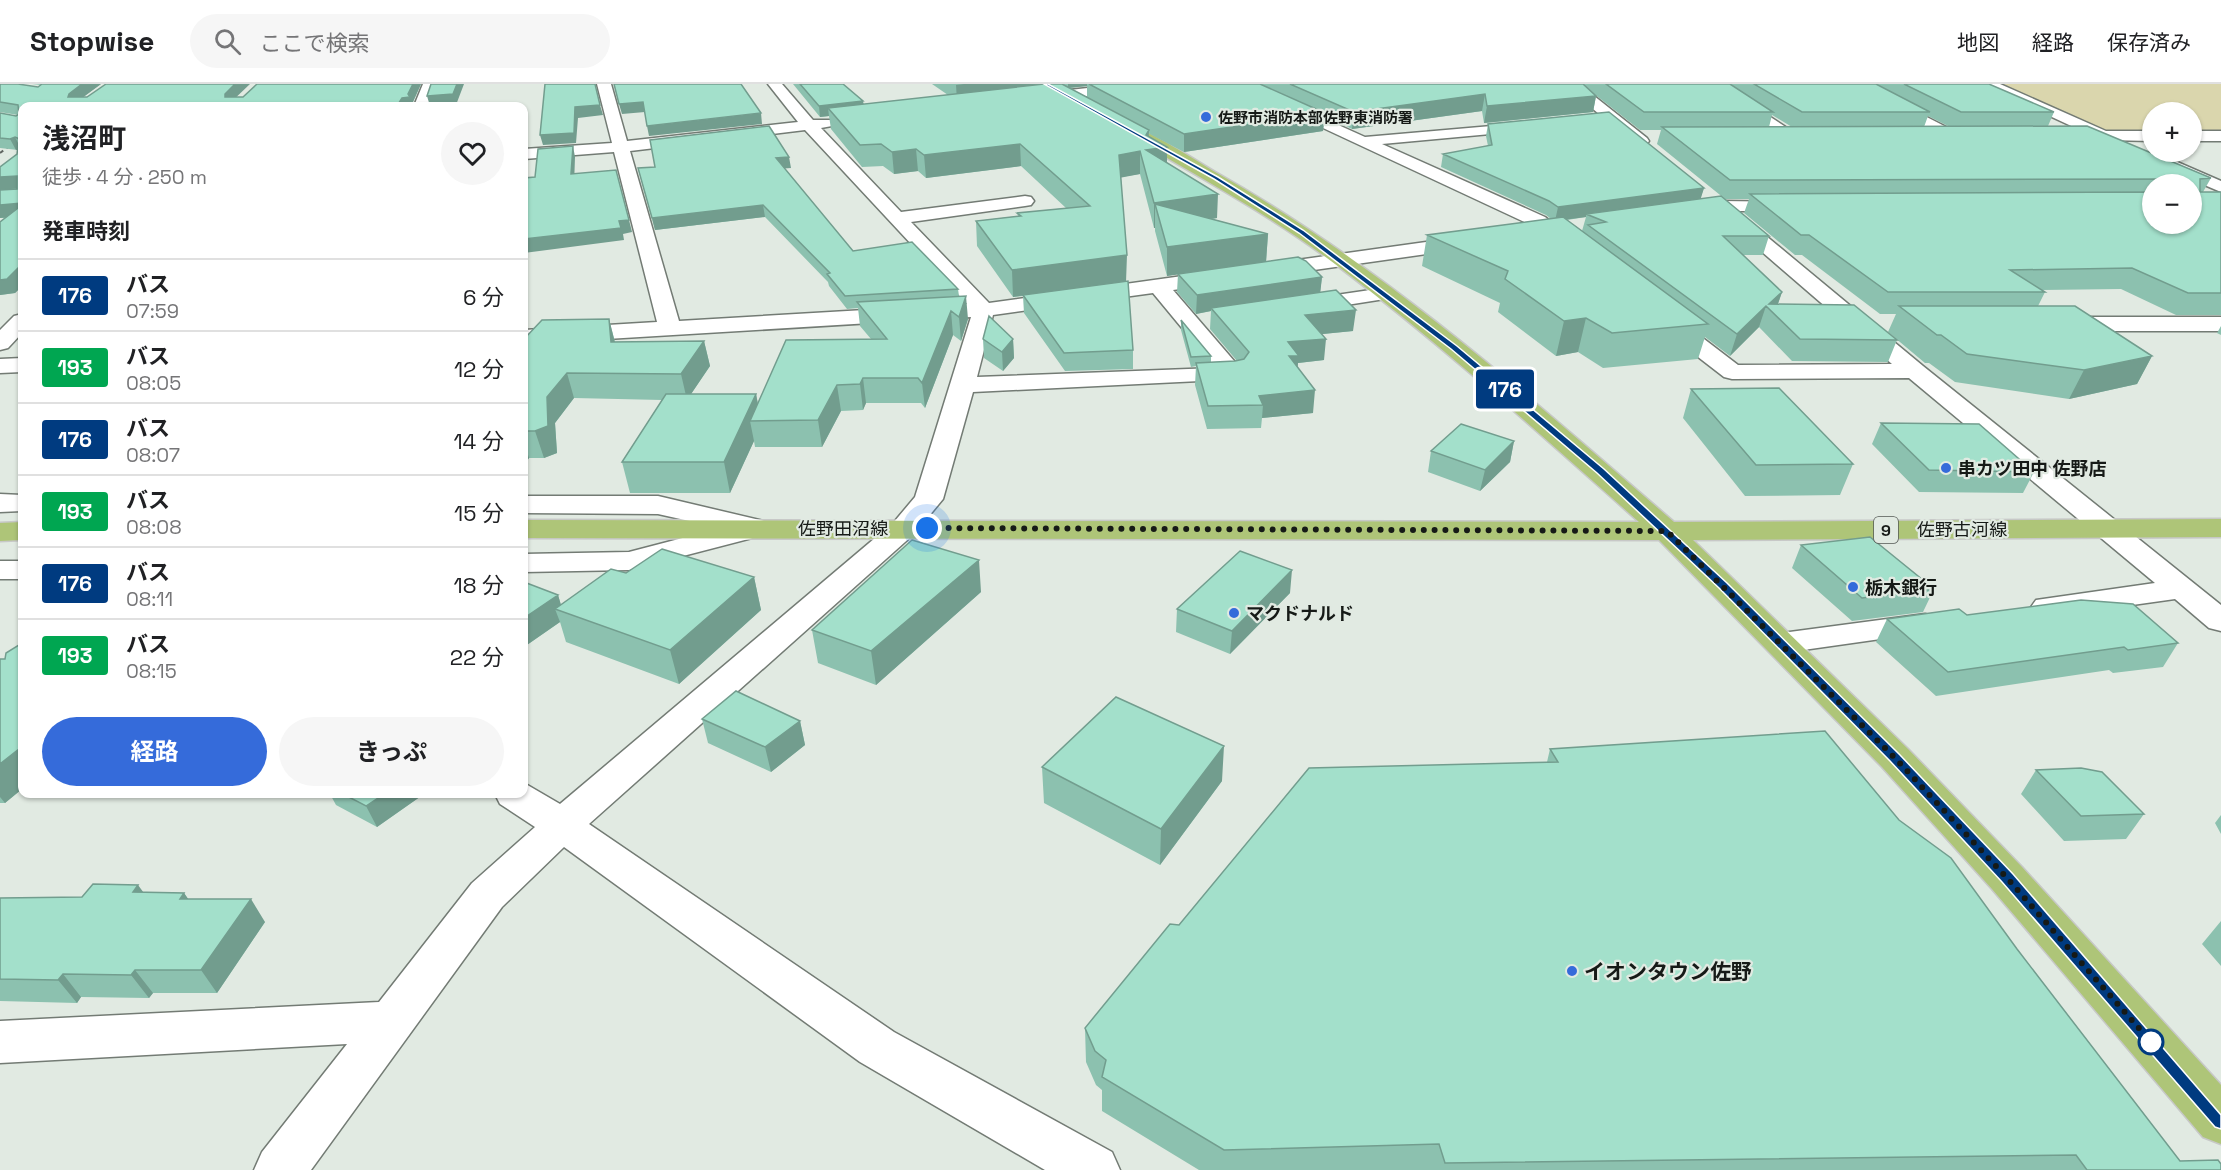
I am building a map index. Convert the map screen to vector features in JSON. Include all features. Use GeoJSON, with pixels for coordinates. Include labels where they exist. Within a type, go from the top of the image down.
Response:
{"type":"FeatureCollection","features":[{"type":"Feature","properties":{"kind":"main road"},"geometry":{"type":"LineString","coordinates":[[1046,84],[1094,111]]}},
{"type":"Feature","properties":{"kind":"main road"},"geometry":{"type":"LineString","coordinates":[[1114,122],[1263,207],[1342,260],[1514,397],[1667,531],[1895,758],[2007,878],[2221,1121]]}},
{"type":"Feature","properties":{"kind":"main road","name":"佐野古河線"},"geometry":{"type":"LineString","coordinates":[[1667,531],[2221,528]]}},
{"type":"Feature","properties":{"kind":"main road","name":"佐野田沼線"},"geometry":{"type":"LineString","coordinates":[[528,529],[1667,531]]}},
{"type":"Feature","properties":{"kind":"main road"},"geometry":{"type":"LineString","coordinates":[[0,531],[18,531]]}},
{"type":"Feature","properties":{"kind":"street"},"geometry":{"type":"LineString","coordinates":[[423,102],[430,84]]}},
{"type":"Feature","properties":{"kind":"street"},"geometry":{"type":"LineString","coordinates":[[604,84],[670,329]]}},
{"type":"Feature","properties":{"kind":"street"},"geometry":{"type":"LineString","coordinates":[[775,84],[809,125],[984,310]]}},
{"type":"Feature","properties":{"kind":"street"},"geometry":{"type":"LineString","coordinates":[[1017,100],[1162,84]]}},
{"type":"Feature","properties":{"kind":"street"},"geometry":{"type":"LineString","coordinates":[[1236,84],[1538,221],[1586,259]]}},
{"type":"Feature","properties":{"kind":"street"},"geometry":{"type":"LineString","coordinates":[[1570,84],[1636,137],[1656,144]]}},
{"type":"Feature","properties":{"kind":"street"},"geometry":{"type":"LineString","coordinates":[[1711,84],[1799,137],[1760,137]]}},
{"type":"Feature","properties":{"kind":"street"},"geometry":{"type":"LineString","coordinates":[[1851,84],[1958,136],[1918,136]]}},
{"type":"Feature","properties":{"kind":"street"},"geometry":{"type":"LineString","coordinates":[[1988,84],[2138,150]]}},
{"type":"Feature","properties":{"kind":"street"},"geometry":{"type":"LineString","coordinates":[[1587,119],[1610,117]]}},
{"type":"Feature","properties":{"kind":"street"},"geometry":{"type":"LineString","coordinates":[[528,154],[620,147],[844,121]]}},
{"type":"Feature","properties":{"kind":"street"},"geometry":{"type":"LineString","coordinates":[[1365,142],[1552,123]]}},
{"type":"Feature","properties":{"kind":"street"},"geometry":{"type":"LineString","coordinates":[[2047,136],[2142,136]]}},
{"type":"Feature","properties":{"kind":"street"},"geometry":{"type":"LineString","coordinates":[[2202,136],[2221,136]]}},
{"type":"Feature","properties":{"kind":"street"},"geometry":{"type":"LineString","coordinates":[[2165,162],[2221,187]]}},
{"type":"Feature","properties":{"kind":"street"},"geometry":{"type":"LineString","coordinates":[[1695,186],[2106,529],[2221,621]]}},
{"type":"Feature","properties":{"kind":"street"},"geometry":{"type":"LineString","coordinates":[[897,218],[1025,201]]}},
{"type":"Feature","properties":{"kind":"street"},"geometry":{"type":"LineString","coordinates":[[1675,213],[1720,206],[1814,206]]}},
{"type":"Feature","properties":{"kind":"street"},"geometry":{"type":"LineString","coordinates":[[1515,236],[1573,228]]}},
{"type":"Feature","properties":{"kind":"street"},"geometry":{"type":"LineString","coordinates":[[528,337],[984,310],[1492,239]]}},
{"type":"Feature","properties":{"kind":"street"},"geometry":{"type":"LineString","coordinates":[[962,385],[1233,374],[1201,321],[1158,285]]}},
{"type":"Feature","properties":{"kind":"street"},"geometry":{"type":"LineString","coordinates":[[1281,309],[1384,294]]}},
{"type":"Feature","properties":{"kind":"street"},"geometry":{"type":"LineString","coordinates":[[1650,309],[1732,372],[1915,371]]}},
{"type":"Feature","properties":{"kind":"street"},"geometry":{"type":"LineString","coordinates":[[280,1170],[487,895],[562,825],[903,528],[929,499],[984,310]]}},
{"type":"Feature","properties":{"kind":"street"},"geometry":{"type":"LineString","coordinates":[[1859,323],[1895,323]]}},
{"type":"Feature","properties":{"kind":"street"},"geometry":{"type":"LineString","coordinates":[[2037,324],[2215,327]]}},
{"type":"Feature","properties":{"kind":"street"},"geometry":{"type":"LineString","coordinates":[[0,343],[18,325]]}},
{"type":"Feature","properties":{"kind":"street"},"geometry":{"type":"LineString","coordinates":[[0,366],[18,365]]}},
{"type":"Feature","properties":{"kind":"street"},"geometry":{"type":"LineString","coordinates":[[0,503],[18,503]]}},
{"type":"Feature","properties":{"kind":"street"},"geometry":{"type":"LineString","coordinates":[[528,505],[658,505],[758,528]]}},
{"type":"Feature","properties":{"kind":"street"},"geometry":{"type":"LineString","coordinates":[[528,562],[629,561],[758,528]]}},
{"type":"Feature","properties":{"kind":"street"},"geometry":{"type":"LineString","coordinates":[[0,570],[18,570]]}},
{"type":"Feature","properties":{"kind":"street"},"geometry":{"type":"LineString","coordinates":[[2015,611],[2179,588]]}},
{"type":"Feature","properties":{"kind":"street"},"geometry":{"type":"LineString","coordinates":[[1782,643],[1957,619]]}},
{"type":"Feature","properties":{"kind":"street"},"geometry":{"type":"LineString","coordinates":[[520,798],[877,1047],[1094,1170]]}},
{"type":"Feature","properties":{"kind":"street"},"geometry":{"type":"LineString","coordinates":[[0,1042],[393,1022]]}},
{"type":"Feature","properties":{"kind":"shaded area"},"geometry":{"type":"Polygon","coordinates":[[[1989,84],[2221,84],[2221,132],[2202,132],[2202,102],[2142,102],[2142,132],[2103,133],[1989,84]]]}},
{"type":"Feature","properties":{"kind":"building"},"geometry":{"type":"Polygon","coordinates":[[[0,84],[38,87],[42,84],[82,84],[68,97],[87,97],[106,84],[235,84],[225,94],[225,97],[243,97],[257,84],[413,84],[408,94],[410,97],[402,98],[400,102],[18,102],[18,105],[0,102],[0,84]]]}},
{"type":"Feature","properties":{"kind":"building"},"geometry":{"type":"Polygon","coordinates":[[[431,84],[457,84],[453,94],[427,96],[431,84]]]}},
{"type":"Feature","properties":{"kind":"building"},"geometry":{"type":"Polygon","coordinates":[[[545,84],[595,84],[600,105],[575,107],[574,133],[540,135],[545,84]]]}},
{"type":"Feature","properties":{"kind":"building"},"geometry":{"type":"Polygon","coordinates":[[[614,84],[741,84],[761,113],[647,126],[643,102],[619,104],[614,84]]]}},
{"type":"Feature","properties":{"kind":"building"},"geometry":{"type":"Polygon","coordinates":[[[800,84],[843,84],[863,101],[819,106],[800,84]]]}},
{"type":"Feature","properties":{"kind":"building"},"geometry":{"type":"Polygon","coordinates":[[[1044,84],[1062,84],[1149,130],[1146,135],[1167,147],[1146,150],[1218,194],[1154,203],[1140,151],[1119,155],[1127,255],[1012,270],[976,221],[1021,216],[1017,213],[1090,206],[1020,144],[924,155],[916,149],[892,152],[881,144],[860,145],[828,108],[1044,84]]]}},
{"type":"Feature","properties":{"kind":"building"},"geometry":{"type":"Polygon","coordinates":[[[1089,84],[1260,84],[1325,113],[1184,134],[1089,84]]]}},
{"type":"Feature","properties":{"kind":"building"},"geometry":{"type":"Polygon","coordinates":[[[1290,84],[1583,84],[1596,96],[1487,106],[1485,94],[1354,112],[1290,84]]]}},
{"type":"Feature","properties":{"kind":"building"},"geometry":{"type":"Polygon","coordinates":[[[1606,84],[1730,84],[1773,112],[1644,112],[1606,84]]]}},
{"type":"Feature","properties":{"kind":"building"},"geometry":{"type":"Polygon","coordinates":[[[1754,84],[1876,84],[1930,112],[1802,112],[1754,84]]]}},
{"type":"Feature","properties":{"kind":"building"},"geometry":{"type":"Polygon","coordinates":[[[1904,84],[1989,84],[2054,112],[1961,112],[1904,84]]]}},
{"type":"Feature","properties":{"kind":"building"},"geometry":{"type":"Polygon","coordinates":[[[1609,112],[1704,188],[1558,207],[1443,154],[1492,145],[1488,124],[1609,112]]]}},
{"type":"Feature","properties":{"kind":"building"},"geometry":{"type":"Polygon","coordinates":[[[0,113],[18,115],[18,138],[0,138],[0,113]]]}},
{"type":"Feature","properties":{"kind":"building"},"geometry":{"type":"Polygon","coordinates":[[[769,126],[789,157],[776,158],[853,251],[912,242],[958,289],[845,296],[827,274],[830,273],[763,205],[652,218],[638,168],[655,167],[650,140],[769,126]]]}},
{"type":"Feature","properties":{"kind":"building"},"geometry":{"type":"Polygon","coordinates":[[[2087,126],[2142,149],[2142,162],[2173,162],[2201,174],[2142,174],[2142,179],[1730,180],[1662,127],[2087,126]]]}},
{"type":"Feature","properties":{"kind":"building"},"geometry":{"type":"Polygon","coordinates":[[[18,146],[18,203],[0,205],[0,190],[17,189],[17,176],[0,177],[0,167],[17,154],[18,146]]]}},
{"type":"Feature","properties":{"kind":"building"},"geometry":{"type":"Polygon","coordinates":[[[573,146],[571,174],[616,170],[629,220],[619,221],[621,228],[528,239],[528,178],[535,177],[538,149],[573,146]]]}},
{"type":"Feature","properties":{"kind":"building"},"geometry":{"type":"Polygon","coordinates":[[[2142,192],[2142,234],[2202,234],[2202,192],[2221,192],[2221,293],[2188,293],[2132,268],[2010,270],[2045,292],[1888,292],[1809,235],[1801,235],[1750,194],[2142,192]]]}},
{"type":"Feature","properties":{"kind":"building"},"geometry":{"type":"Polygon","coordinates":[[[1721,196],[1769,236],[1723,236],[1782,292],[1769,304],[1854,305],[1897,340],[1800,339],[1766,306],[1737,334],[1588,225],[1606,222],[1586,214],[1721,196]]]}},
{"type":"Feature","properties":{"kind":"building"},"geometry":{"type":"Polygon","coordinates":[[[1155,204],[1268,234],[1167,247],[1155,204]]]}},
{"type":"Feature","properties":{"kind":"building"},"geometry":{"type":"Polygon","coordinates":[[[18,208],[18,268],[7,279],[0,280],[0,222],[18,208]]]}},
{"type":"Feature","properties":{"kind":"building"},"geometry":{"type":"Polygon","coordinates":[[[1563,217],[1708,324],[1612,333],[1586,318],[1564,321],[1505,279],[1508,271],[1427,235],[1563,217]]]}},
{"type":"Feature","properties":{"kind":"building"},"geometry":{"type":"Polygon","coordinates":[[[1298,257],[1306,261],[1322,277],[1197,295],[1178,274],[1298,257]]]}},
{"type":"Feature","properties":{"kind":"building"},"geometry":{"type":"Polygon","coordinates":[[[1128,281],[1133,350],[1064,353],[1023,295],[1128,281]]]}},
{"type":"Feature","properties":{"kind":"building"},"geometry":{"type":"Polygon","coordinates":[[[1336,290],[1356,310],[1305,315],[1326,339],[1288,342],[1299,356],[1289,356],[1315,390],[1259,396],[1263,405],[1208,406],[1196,363],[1235,361],[1244,359],[1249,352],[1211,308],[1336,290]]]}},
{"type":"Feature","properties":{"kind":"building"},"geometry":{"type":"Polygon","coordinates":[[[966,296],[959,317],[951,311],[922,383],[918,378],[863,378],[860,384],[837,385],[818,420],[750,421],[786,340],[887,339],[857,302],[966,296]]]}},
{"type":"Feature","properties":{"kind":"building"},"geometry":{"type":"Polygon","coordinates":[[[1899,306],[2075,306],[2152,356],[2084,370],[1967,354],[1899,306]]]}},
{"type":"Feature","properties":{"kind":"building"},"geometry":{"type":"Polygon","coordinates":[[[989,316],[1013,339],[1002,352],[983,339],[989,316]]]}},
{"type":"Feature","properties":{"kind":"building"},"geometry":{"type":"Polygon","coordinates":[[[609,319],[611,342],[704,341],[681,374],[567,373],[547,397],[548,426],[528,431],[528,335],[542,320],[609,319]]]}},
{"type":"Feature","properties":{"kind":"building"},"geometry":{"type":"Polygon","coordinates":[[[1181,320],[1211,356],[1191,357],[1181,320]]]}},
{"type":"Feature","properties":{"kind":"building"},"geometry":{"type":"Polygon","coordinates":[[[1779,388],[1853,464],[1756,465],[1691,389],[1779,388]]]}},
{"type":"Feature","properties":{"kind":"building"},"geometry":{"type":"Polygon","coordinates":[[[666,394],[756,394],[724,462],[622,462],[666,394]]]}},
{"type":"Feature","properties":{"kind":"building"},"geometry":{"type":"Polygon","coordinates":[[[1881,423],[1979,424],[2034,472],[1929,470],[1881,423]]]}},
{"type":"Feature","properties":{"kind":"building"},"geometry":{"type":"Polygon","coordinates":[[[1461,424],[1514,441],[1485,470],[1431,451],[1461,424]]]}},
{"type":"Feature","properties":{"kind":"building"},"geometry":{"type":"Polygon","coordinates":[[[1870,537],[1934,589],[1862,598],[1801,545],[1870,537]]]}},
{"type":"Feature","properties":{"kind":"building"},"geometry":{"type":"Polygon","coordinates":[[[912,540],[979,560],[871,651],[812,630],[912,540]]]}},
{"type":"Feature","properties":{"kind":"building"},"geometry":{"type":"Polygon","coordinates":[[[662,549],[754,577],[670,650],[555,609],[611,569],[626,573],[662,549]]]}},
{"type":"Feature","properties":{"kind":"building"},"geometry":{"type":"Polygon","coordinates":[[[1240,551],[1292,570],[1232,631],[1177,609],[1240,551]]]}},
{"type":"Feature","properties":{"kind":"building"},"geometry":{"type":"Polygon","coordinates":[[[528,584],[558,595],[528,615],[528,584]]]}},
{"type":"Feature","properties":{"kind":"building"},"geometry":{"type":"Polygon","coordinates":[[[2081,600],[2133,604],[2178,643],[2128,650],[2124,647],[1948,672],[1887,619],[1959,609],[1967,615],[2081,600]]]}},
{"type":"Feature","properties":{"kind":"building"},"geometry":{"type":"Polygon","coordinates":[[[18,646],[18,750],[0,764],[0,659],[5,659],[6,653],[18,646]]]}},
{"type":"Feature","properties":{"kind":"building"},"geometry":{"type":"Polygon","coordinates":[[[736,691],[800,721],[765,747],[702,719],[736,691]]]}},
{"type":"Feature","properties":{"kind":"building"},"geometry":{"type":"Polygon","coordinates":[[[1116,697],[1224,746],[1161,829],[1042,767],[1116,697]]]}},
{"type":"Feature","properties":{"kind":"building","name":"イオンタウン佐野"},"geometry":{"type":"Polygon","coordinates":[[[1825,731],[1899,820],[1951,858],[2017,949],[2180,1161],[2218,1160],[2221,1170],[2087,1170],[2076,1155],[1445,1163],[1439,1144],[1224,1150],[1102,1077],[1106,1060],[1095,1051],[1085,1028],[1170,924],[1179,925],[1309,768],[1558,762],[1550,749],[1825,731]]]}},
{"type":"Feature","properties":{"kind":"building"},"geometry":{"type":"Polygon","coordinates":[[[2081,768],[2102,772],[2144,814],[2081,816],[2036,770],[2081,768]]]}},
{"type":"Feature","properties":{"kind":"building"},"geometry":{"type":"Polygon","coordinates":[[[351,798],[378,798],[366,806],[351,798]]]}},
{"type":"Feature","properties":{"kind":"building"},"geometry":{"type":"Polygon","coordinates":[[[93,884],[138,885],[133,892],[184,893],[180,899],[251,899],[201,970],[135,970],[131,975],[63,974],[58,980],[0,979],[0,898],[82,897],[93,884]]]}},
{"type":"Feature","properties":{"kind":"railway"},"geometry":{"type":"LineString","coordinates":[[0,153],[18,140]]}},
{"type":"Feature","properties":{"kind":"bus line","name":"176"},"geometry":{"type":"LineString","coordinates":[[1046,84],[1216,178],[1301,231],[1342,260],[1454,348],[1600,471],[1723,585],[1895,758],[2007,878],[2221,1121]]}},
{"type":"Feature","properties":{"kind":"place","name":"佐野市消防本部佐野東消防署"},"geometry":{"type":"Point","coordinates":[1206,117]}},
{"type":"Feature","properties":{"kind":"place","name":"串カツ田中 佐野店"},"geometry":{"type":"Point","coordinates":[1946,468]}},
{"type":"Feature","properties":{"kind":"place","name":"栃木銀行"},"geometry":{"type":"Point","coordinates":[1853,587]}},
{"type":"Feature","properties":{"kind":"place","name":"マクドナルド"},"geometry":{"type":"Point","coordinates":[1234,613]}},
{"type":"Feature","properties":{"kind":"place","name":"イオンタウン佐野"},"geometry":{"type":"Point","coordinates":[1572,971]}},
{"type":"Feature","properties":{"kind":"route"},"geometry":{"type":"LineString","coordinates":[[927,528],[1667,531],[1895,758],[2007,878],[2151,1042]]}}]}
